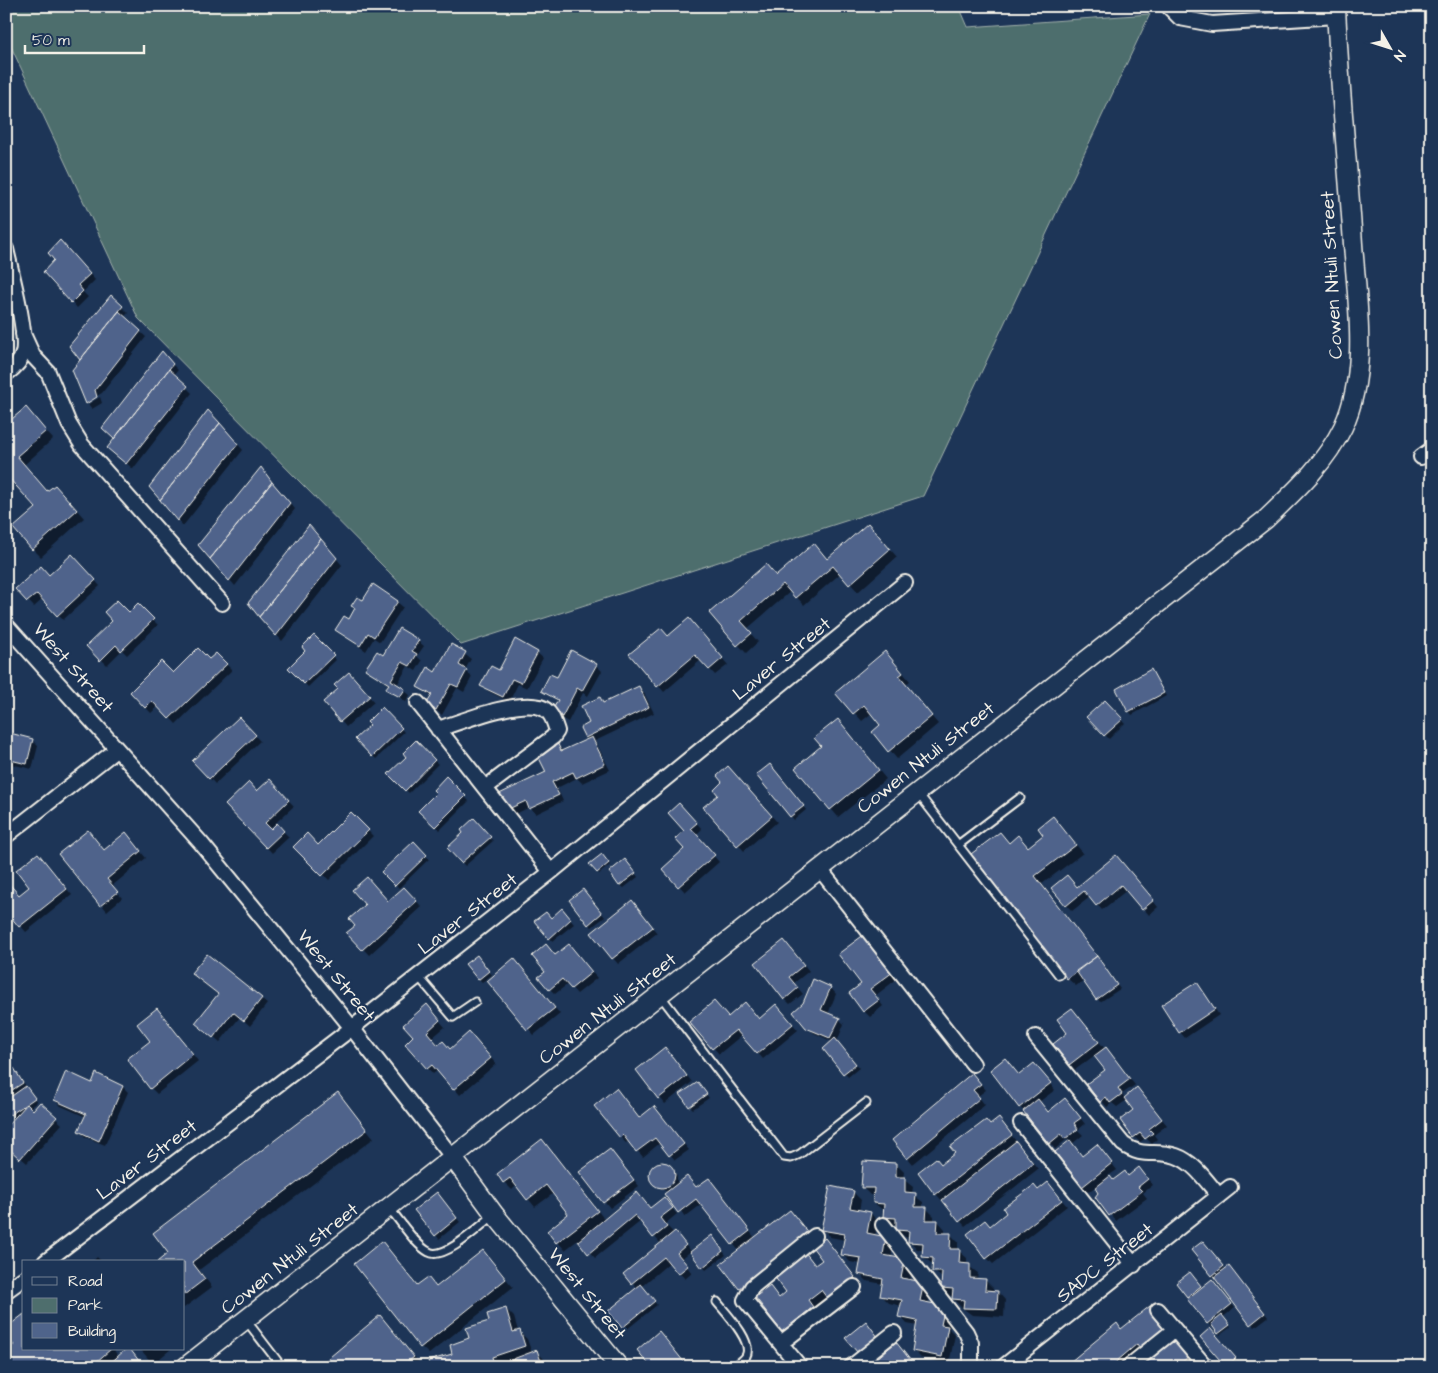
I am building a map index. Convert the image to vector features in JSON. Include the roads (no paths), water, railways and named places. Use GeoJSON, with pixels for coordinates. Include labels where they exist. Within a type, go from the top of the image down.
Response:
{"type":"FeatureCollection","features":[{"type":"Feature","properties":{"kind":"street"},"geometry":{"type":"LineString","coordinates":[[1168,6],[1180,18],[1212,24],[1336,11]]}},
{"type":"Feature","properties":{"kind":"street","name":"Cowen Ntuli Street"},"geometry":{"type":"LineString","coordinates":[[185,1367],[1266,519],[1321,462],[1343,426],[1354,392],[1358,357],[1357,301],[1336,11]]}},
{"type":"Feature","properties":{"kind":"street"},"geometry":{"type":"LineString","coordinates":[[6,249],[23,334],[23,354],[15,366],[6,374]]}},
{"type":"Feature","properties":{"kind":"street"},"geometry":{"type":"LineString","coordinates":[[23,334],[33,356],[48,372],[69,424],[82,444],[222,603]]}},
{"type":"Feature","properties":{"kind":"street","name":"Laver Street"},"geometry":{"type":"LineString","coordinates":[[48,1260],[352,1028],[551,872],[905,583]]}},
{"type":"Feature","properties":{"kind":"street","name":"West Street"},"geometry":{"type":"LineString","coordinates":[[6,624],[116,750],[201,843],[352,1028],[495,1215],[619,1367]]}},
{"type":"Feature","properties":{"kind":"street"},"geometry":{"type":"LineString","coordinates":[[418,703],[551,872]]}},
{"type":"Feature","properties":{"kind":"street"},"geometry":{"type":"LineString","coordinates":[[438,729],[501,708],[540,707],[548,712],[557,731],[553,737],[484,788]]}},
{"type":"Feature","properties":{"kind":"street"},"geometry":{"type":"LineString","coordinates":[[6,836],[116,750]]}},
{"type":"Feature","properties":{"kind":"street"},"geometry":{"type":"LineString","coordinates":[[819,868],[973,1064]]}},
{"type":"Feature","properties":{"kind":"street","name":"SADC Street"},"geometry":{"type":"LineString","coordinates":[[1003,1367],[1224,1192],[1186,1160],[1173,1155],[1133,1152],[1123,1144],[1036,1037]]}},
{"type":"Feature","properties":{"kind":"street"},"geometry":{"type":"LineString","coordinates":[[1021,1123],[1134,1265]]}},
{"type":"Feature","properties":{"kind":"street"},"geometry":{"type":"LineString","coordinates":[[883,1225],[966,1332],[971,1343],[971,1367]]}},
{"type":"Feature","properties":{"kind":"street"},"geometry":{"type":"LineString","coordinates":[[800,1367],[745,1300],[752,1287],[814,1236]]}},
{"type":"Feature","properties":{"kind":"street"},"geometry":{"type":"LineString","coordinates":[[6,1291],[22,1279]]}},
{"type":"Feature","properties":{"kind":"street"},"geometry":{"type":"LineString","coordinates":[[781,1343],[854,1287]]}},
{"type":"Feature","properties":{"kind":"street"},"geometry":{"type":"LineString","coordinates":[[1158,1310],[1206,1367]]}},
{"type":"Feature","properties":{"kind":"street"},"geometry":{"type":"LineString","coordinates":[[1128,1367],[1174,1330]]}},
{"type":"Feature","properties":{"kind":"street"},"geometry":{"type":"LineString","coordinates":[[851,1367],[894,1332]]}},
{"type":"Feature","properties":{"kind":"lane"},"geometry":{"type":"LineString","coordinates":[[917,792],[1059,975]]}},
{"type":"Feature","properties":{"kind":"lane"},"geometry":{"type":"LineString","coordinates":[[958,845],[1020,798]]}},
{"type":"Feature","properties":{"kind":"lane"},"geometry":{"type":"LineString","coordinates":[[418,976],[453,1017],[475,1002]]}},
{"type":"Feature","properties":{"kind":"lane"},"geometry":{"type":"LineString","coordinates":[[659,995],[784,1157],[791,1158],[800,1154],[866,1103]]}},
{"type":"Feature","properties":{"kind":"lane"},"geometry":{"type":"LineString","coordinates":[[390,1208],[420,1244],[429,1252],[437,1254],[447,1251],[495,1215]]}},
{"type":"Feature","properties":{"kind":"lane"},"geometry":{"type":"LineString","coordinates":[[717,1302],[746,1343],[746,1356],[734,1367]]}},
{"type":"Feature","properties":{"kind":"lane"},"geometry":{"type":"LineString","coordinates":[[246,1320],[282,1367]]}}]}
